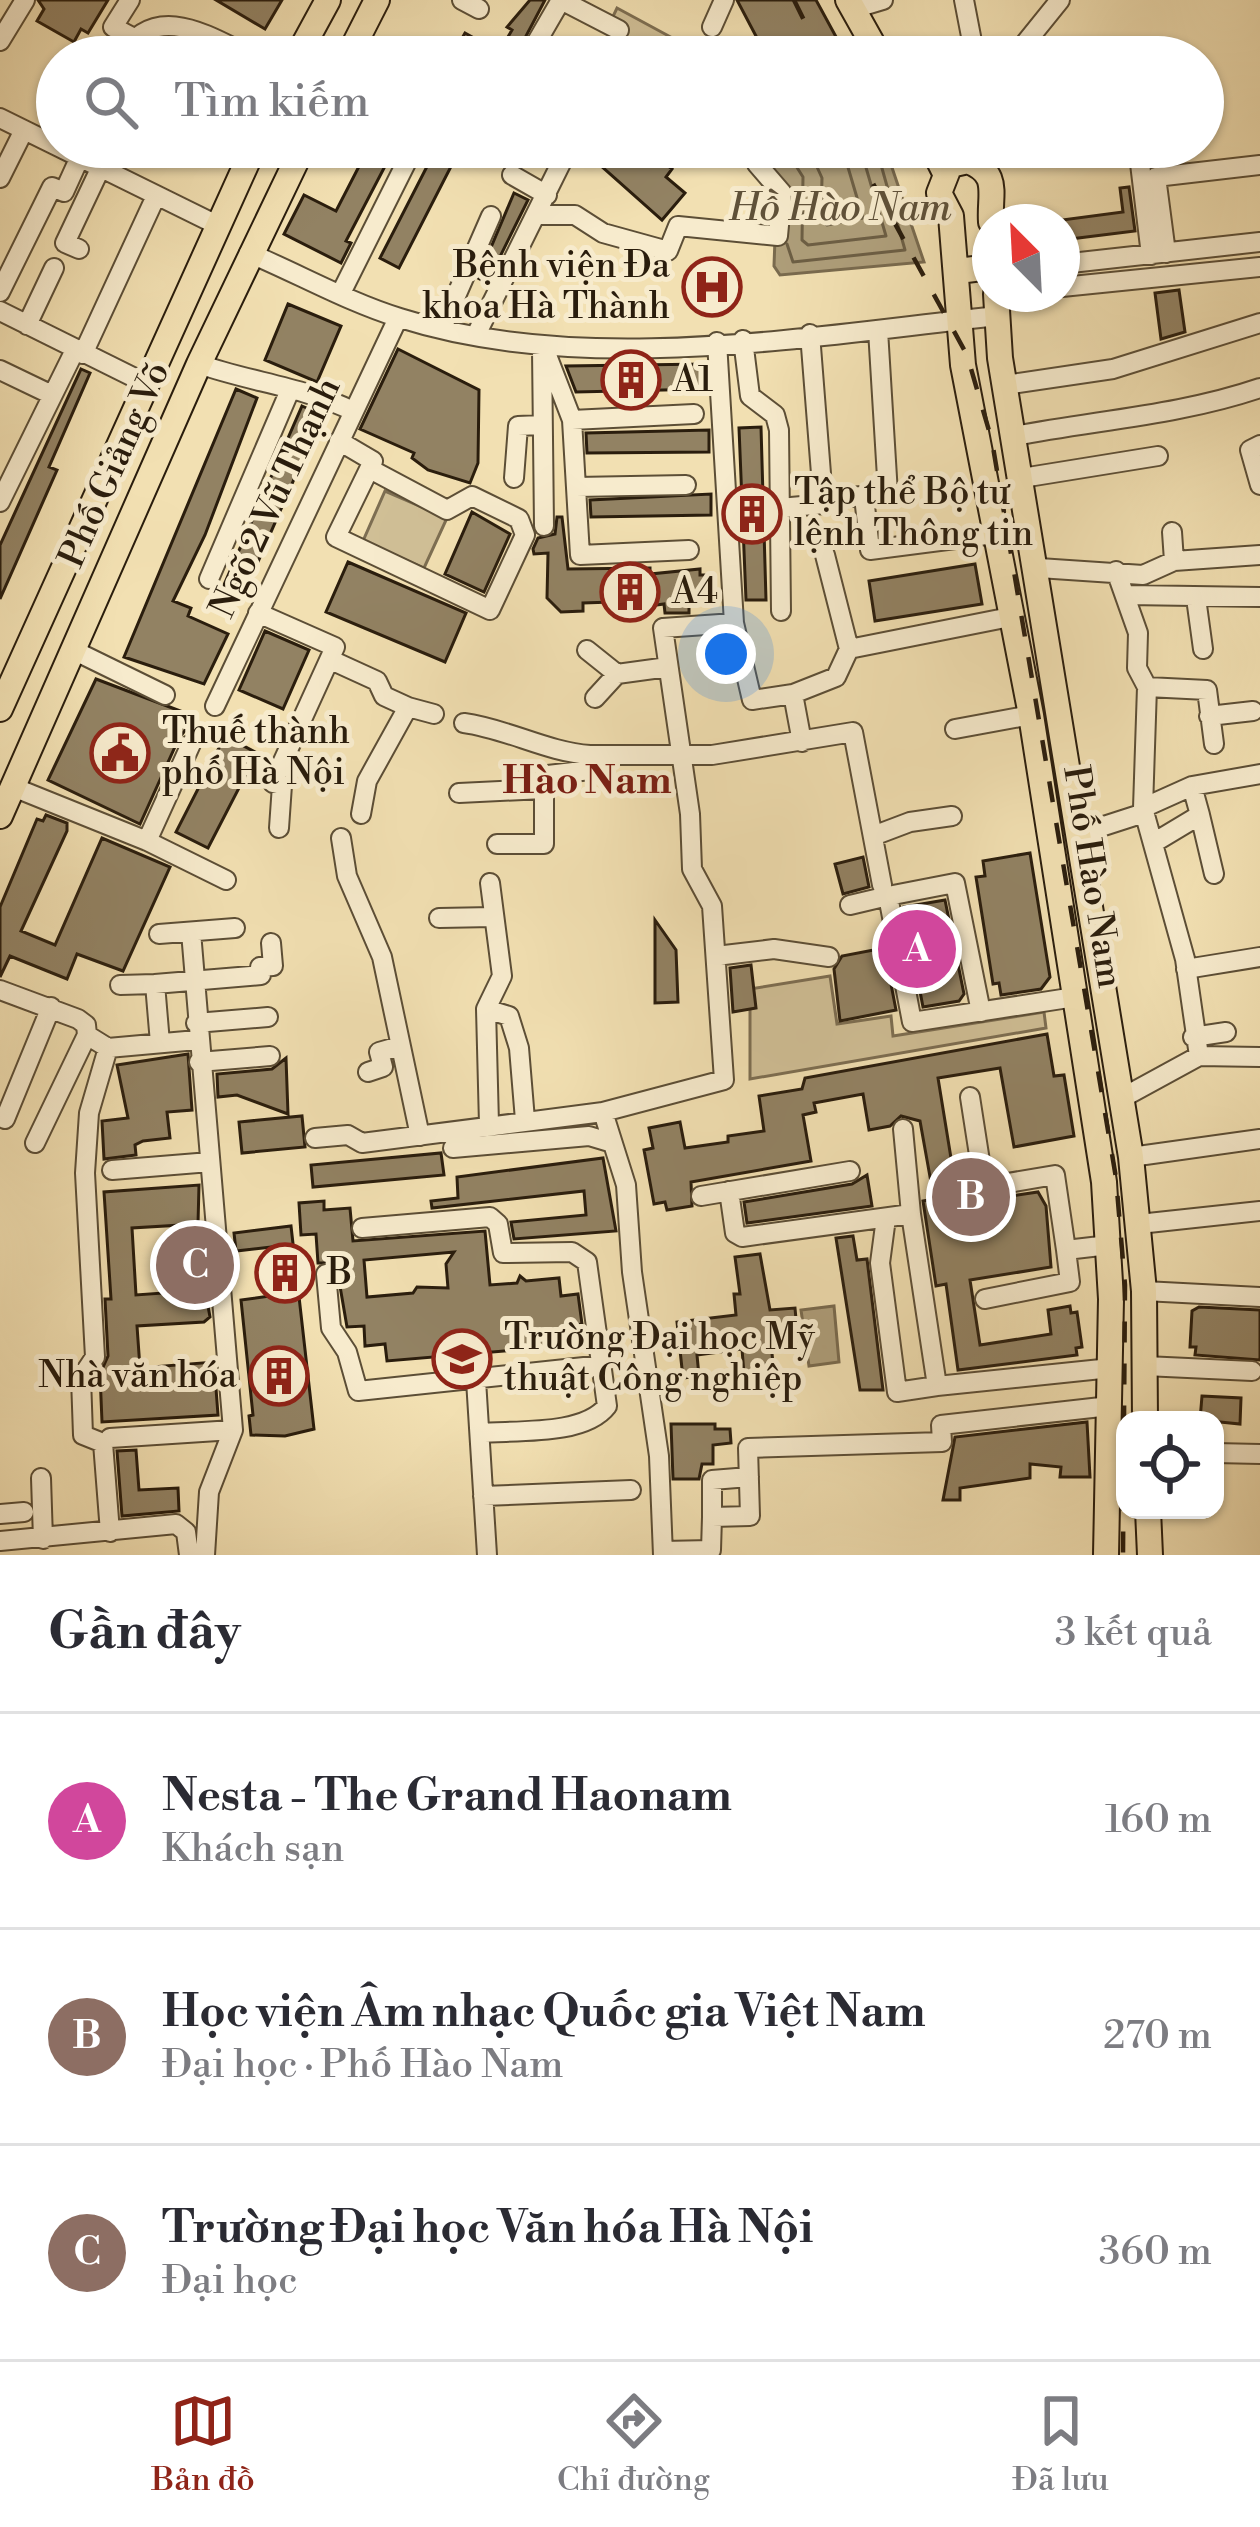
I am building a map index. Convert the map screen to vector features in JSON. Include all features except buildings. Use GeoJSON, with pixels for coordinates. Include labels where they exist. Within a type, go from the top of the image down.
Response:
{"type":"FeatureCollection","features":[{"type":"Feature","properties":{"kind":"main road"},"geometry":{"type":"LineString","coordinates":[[308,36],[328,0]]}},
{"type":"Feature","properties":{"kind":"main road"},"geometry":{"type":"LineString","coordinates":[[359,36],[377,0]]}},
{"type":"Feature","properties":{"kind":"main road"},"geometry":{"type":"LineString","coordinates":[[850,4],[868,36]]}},
{"type":"Feature","properties":{"kind":"main road","name":"Phố Giảng Võ"},"geometry":{"type":"LineString","coordinates":[[1,704],[143,382],[244,168]]}},
{"type":"Feature","properties":{"kind":"main road","name":"Phố Giảng Võ"},"geometry":{"type":"LineString","coordinates":[[0,816],[249,253],[292,168]]}},
{"type":"Feature","properties":{"kind":"main road","name":"Phố Hào Nam"},"geometry":{"type":"LineString","coordinates":[[942,168],[939,198],[951,216],[963,364],[1030,715],[1109,1245],[1106,1555]]}},
{"type":"Feature","properties":{"kind":"main road"},"geometry":{"type":"LineString","coordinates":[[944,171],[949,168]]}},
{"type":"Feature","properties":{"kind":"main road"},"geometry":{"type":"LineString","coordinates":[[985,168],[994,188],[992,204]]}},
{"type":"Feature","properties":{"kind":"main road"},"geometry":{"type":"LineString","coordinates":[[951,216],[972,221]]}},
{"type":"Feature","properties":{"kind":"main road"},"geometry":{"type":"LineString","coordinates":[[958,271],[972,269]]}},
{"type":"Feature","properties":{"kind":"main road","name":"Phố Hào Nam"},"geometry":{"type":"LineString","coordinates":[[998,312],[1005,385],[1039,568],[1131,1157],[1144,1291],[1145,1411]]}},
{"type":"Feature","properties":{"kind":"main road"},"geometry":{"type":"LineString","coordinates":[[1000,572],[1039,568]]}},
{"type":"Feature","properties":{"kind":"main road"},"geometry":{"type":"LineString","coordinates":[[1,704],[42,719]]}},
{"type":"Feature","properties":{"kind":"main road"},"geometry":{"type":"LineString","coordinates":[[1049,839],[1078,834]]}},
{"type":"Feature","properties":{"kind":"main road"},"geometry":{"type":"LineString","coordinates":[[1091,1102],[1122,1098]]}},
{"type":"Feature","properties":{"kind":"main road"},"geometry":{"type":"LineString","coordinates":[[1111,1367],[1145,1366]]}},
{"type":"Feature","properties":{"kind":"main road"},"geometry":{"type":"LineString","coordinates":[[1149,1519],[1151,1554]]}},
{"type":"Feature","properties":{"kind":"street"},"geometry":{"type":"LineString","coordinates":[[0,41],[25,0]]}},
{"type":"Feature","properties":{"kind":"street"},"geometry":{"type":"LineString","coordinates":[[130,0],[113,27],[130,36]]}},
{"type":"Feature","properties":{"kind":"street"},"geometry":{"type":"LineString","coordinates":[[540,36],[561,0],[620,30]]}},
{"type":"Feature","properties":{"kind":"street"},"geometry":{"type":"LineString","coordinates":[[712,27],[724,0]]}},
{"type":"Feature","properties":{"kind":"street"},"geometry":{"type":"LineString","coordinates":[[850,4],[884,0]]}},
{"type":"Feature","properties":{"kind":"street"},"geometry":{"type":"LineString","coordinates":[[964,0],[971,36]]}},
{"type":"Feature","properties":{"kind":"street"},"geometry":{"type":"LineString","coordinates":[[1031,36],[1060,0]]}},
{"type":"Feature","properties":{"kind":"street"},"geometry":{"type":"LineString","coordinates":[[134,36],[165,23],[181,23],[208,36]]}},
{"type":"Feature","properties":{"kind":"street"},"geometry":{"type":"LineString","coordinates":[[0,118],[36,136]]}},
{"type":"Feature","properties":{"kind":"street"},"geometry":{"type":"LineString","coordinates":[[0,178],[24,130]]}},
{"type":"Feature","properties":{"kind":"street"},"geometry":{"type":"LineString","coordinates":[[1158,254],[1156,177],[1260,165]]}},
{"type":"Feature","properties":{"kind":"street"},"geometry":{"type":"LineString","coordinates":[[0,292],[52,187],[64,192],[75,168]]}},
{"type":"Feature","properties":{"kind":"street"},"geometry":{"type":"LineString","coordinates":[[341,293],[404,168]]}},
{"type":"Feature","properties":{"kind":"street"},"geometry":{"type":"LineString","coordinates":[[476,335],[540,215],[559,168]]}},
{"type":"Feature","properties":{"kind":"street"},"geometry":{"type":"LineString","coordinates":[[540,215],[575,214],[603,233],[668,251],[678,226],[778,236],[782,193],[760,168]]}},
{"type":"Feature","properties":{"kind":"street"},"geometry":{"type":"LineString","coordinates":[[1142,168],[1158,254]]}},
{"type":"Feature","properties":{"kind":"street"},"geometry":{"type":"LineString","coordinates":[[79,250],[65,243],[100,169],[217,225]]}},
{"type":"Feature","properties":{"kind":"street"},"geometry":{"type":"LineString","coordinates":[[512,175],[547,195]]}},
{"type":"Feature","properties":{"kind":"street"},"geometry":{"type":"LineString","coordinates":[[0,502],[156,196]]}},
{"type":"Feature","properties":{"kind":"street"},"geometry":{"type":"LineString","coordinates":[[442,328],[491,217]]}},
{"type":"Feature","properties":{"kind":"street"},"geometry":{"type":"LineString","coordinates":[[1080,262],[1260,242]]}},
{"type":"Feature","properties":{"kind":"street"},"geometry":{"type":"LineString","coordinates":[[249,253],[398,318],[543,345],[640,348],[878,330],[961,320],[980,312]]}},
{"type":"Feature","properties":{"kind":"street"},"geometry":{"type":"LineString","coordinates":[[1080,285],[1260,267]]}},
{"type":"Feature","properties":{"kind":"street"},"geometry":{"type":"LineString","coordinates":[[27,325],[53,268]]}},
{"type":"Feature","properties":{"kind":"street"},"geometry":{"type":"LineString","coordinates":[[0,311],[143,382]]}},
{"type":"Feature","properties":{"kind":"street","name":"Ngõ 2 Vũ Thạnh"},"geometry":{"type":"LineString","coordinates":[[215,706],[398,318]]}},
{"type":"Feature","properties":{"kind":"street"},"geometry":{"type":"LineString","coordinates":[[1005,385],[1113,369],[1260,323]]}},
{"type":"Feature","properties":{"kind":"street"},"geometry":{"type":"LineString","coordinates":[[780,508],[888,494],[878,330]]}},
{"type":"Feature","properties":{"kind":"street"},"geometry":{"type":"LineString","coordinates":[[810,334],[823,499],[864,499]]}},
{"type":"Feature","properties":{"kind":"street"},"geometry":{"type":"LineString","coordinates":[[743,340],[750,396],[775,415],[779,430],[781,611]]}},
{"type":"Feature","properties":{"kind":"street"},"geometry":{"type":"LineString","coordinates":[[717,342],[734,623],[752,700],[794,694],[836,677],[849,649],[825,555]]}},
{"type":"Feature","properties":{"kind":"street"},"geometry":{"type":"LineString","coordinates":[[543,345],[572,419],[580,555],[689,550]]}},
{"type":"Feature","properties":{"kind":"street"},"geometry":{"type":"LineString","coordinates":[[543,345],[544,526]]}},
{"type":"Feature","properties":{"kind":"street"},"geometry":{"type":"LineString","coordinates":[[199,364],[317,394],[353,411]]}},
{"type":"Feature","properties":{"kind":"street"},"geometry":{"type":"LineString","coordinates":[[0,370],[52,395]]}},
{"type":"Feature","properties":{"kind":"street"},"geometry":{"type":"LineString","coordinates":[[209,579],[290,390]]}},
{"type":"Feature","properties":{"kind":"street"},"geometry":{"type":"LineString","coordinates":[[1015,436],[1156,417],[1190,403],[1259,392]]}},
{"type":"Feature","properties":{"kind":"street"},"geometry":{"type":"LineString","coordinates":[[572,419],[694,414]]}},
{"type":"Feature","properties":{"kind":"street"},"geometry":{"type":"LineString","coordinates":[[514,478],[518,426],[541,425]]}},
{"type":"Feature","properties":{"kind":"street"},"geometry":{"type":"LineString","coordinates":[[339,441],[373,458],[336,537],[490,610],[525,525],[472,496],[447,510],[370,469]]}},
{"type":"Feature","properties":{"kind":"street"},"geometry":{"type":"LineString","coordinates":[[1260,445],[1250,450],[1260,485]]}},
{"type":"Feature","properties":{"kind":"street"},"geometry":{"type":"LineString","coordinates":[[1022,478],[1158,456]]}},
{"type":"Feature","properties":{"kind":"street"},"geometry":{"type":"LineString","coordinates":[[576,487],[686,485]]}},
{"type":"Feature","properties":{"kind":"street"},"geometry":{"type":"LineString","coordinates":[[864,499],[869,550],[994,534]]}},
{"type":"Feature","properties":{"kind":"street"},"geometry":{"type":"LineString","coordinates":[[1172,532],[1174,561]]}},
{"type":"Feature","properties":{"kind":"street"},"geometry":{"type":"LineString","coordinates":[[1039,568],[1143,575],[1174,561],[1260,555]]}},
{"type":"Feature","properties":{"kind":"street"},"geometry":{"type":"LineString","coordinates":[[1116,571],[1128,595],[1138,633],[1137,668],[1147,687],[1144,811],[1186,969],[1196,1046]]}},
{"type":"Feature","properties":{"kind":"street"},"geometry":{"type":"LineString","coordinates":[[1128,595],[1183,592],[1196,598],[1260,597]]}},
{"type":"Feature","properties":{"kind":"street"},"geometry":{"type":"LineString","coordinates":[[1196,598],[1203,649]]}},
{"type":"Feature","properties":{"kind":"street"},"geometry":{"type":"LineString","coordinates":[[258,613],[334,647],[274,783],[281,785],[279,828]]}},
{"type":"Feature","properties":{"kind":"street"},"geometry":{"type":"LineString","coordinates":[[849,649],[1010,617]]}},
{"type":"Feature","properties":{"kind":"street"},"geometry":{"type":"LineString","coordinates":[[315,1138],[347,1135],[362,1143],[602,1112],[724,1080],[712,907],[706,885],[692,868],[663,628],[734,623]]}},
{"type":"Feature","properties":{"kind":"street"},"geometry":{"type":"LineString","coordinates":[[73,650],[165,694]]}},
{"type":"Feature","properties":{"kind":"street"},"geometry":{"type":"LineString","coordinates":[[587,650],[616,674]]}},
{"type":"Feature","properties":{"kind":"street"},"geometry":{"type":"LineString","coordinates":[[331,660],[377,681],[384,696],[434,714]]}},
{"type":"Feature","properties":{"kind":"street"},"geometry":{"type":"LineString","coordinates":[[595,698],[616,674],[668,667]]}},
{"type":"Feature","properties":{"kind":"street"},"geometry":{"type":"LineString","coordinates":[[1147,687],[1230,687]]}},
{"type":"Feature","properties":{"kind":"street"},"geometry":{"type":"LineString","coordinates":[[1207,690],[1214,744]]}},
{"type":"Feature","properties":{"kind":"street"},"geometry":{"type":"LineString","coordinates":[[794,694],[802,742]]}},
{"type":"Feature","properties":{"kind":"street"},"geometry":{"type":"LineString","coordinates":[[361,814],[367,781],[408,707]]}},
{"type":"Feature","properties":{"kind":"street"},"geometry":{"type":"LineString","coordinates":[[1209,716],[1253,711]]}},
{"type":"Feature","properties":{"kind":"street"},"geometry":{"type":"LineString","coordinates":[[956,729],[1030,715]]}},
{"type":"Feature","properties":{"kind":"street"},"geometry":{"type":"LineString","coordinates":[[464,723],[498,728],[563,753],[590,755],[712,755],[853,732],[912,1022],[1075,997]]}},
{"type":"Feature","properties":{"kind":"street"},"geometry":{"type":"LineString","coordinates":[[147,841],[191,744]]}},
{"type":"Feature","properties":{"kind":"street"},"geometry":{"type":"LineString","coordinates":[[497,844],[544,844],[548,775],[590,770],[590,755]]}},
{"type":"Feature","properties":{"kind":"street"},"geometry":{"type":"LineString","coordinates":[[1078,834],[1144,811],[1192,786],[1260,774]]}},
{"type":"Feature","properties":{"kind":"street"},"geometry":{"type":"LineString","coordinates":[[1192,786],[1214,874]]}},
{"type":"Feature","properties":{"kind":"street"},"geometry":{"type":"LineString","coordinates":[[13,787],[147,841],[226,880]]}},
{"type":"Feature","properties":{"kind":"street"},"geometry":{"type":"LineString","coordinates":[[459,793],[544,789]]}},
{"type":"Feature","properties":{"kind":"street"},"geometry":{"type":"LineString","coordinates":[[1155,842],[1200,815]]}},
{"type":"Feature","properties":{"kind":"street"},"geometry":{"type":"LineString","coordinates":[[873,836],[910,822],[952,816]]}},
{"type":"Feature","properties":{"kind":"street"},"geometry":{"type":"LineString","coordinates":[[341,838],[346,876],[382,957],[420,1136]]}},
{"type":"Feature","properties":{"kind":"street"},"geometry":{"type":"LineString","coordinates":[[489,1124],[486,1009],[502,976],[490,883]]}},
{"type":"Feature","properties":{"kind":"street"},"geometry":{"type":"LineString","coordinates":[[850,905],[885,890],[956,883],[981,1012]]}},
{"type":"Feature","properties":{"kind":"street"},"geometry":{"type":"LineString","coordinates":[[439,918],[493,917]]}},
{"type":"Feature","properties":{"kind":"street"},"geometry":{"type":"LineString","coordinates":[[160,934],[235,928]]}},
{"type":"Feature","properties":{"kind":"street"},"geometry":{"type":"LineString","coordinates":[[191,932],[233,1430],[209,1492],[206,1555]]}},
{"type":"Feature","properties":{"kind":"street"},"geometry":{"type":"LineString","coordinates":[[119,985],[261,975],[260,967],[273,966],[271,943]]}},
{"type":"Feature","properties":{"kind":"street"},"geometry":{"type":"LineString","coordinates":[[716,956],[774,949],[829,956]]}},
{"type":"Feature","properties":{"kind":"street"},"geometry":{"type":"LineString","coordinates":[[1186,969],[1260,957]]}},
{"type":"Feature","properties":{"kind":"street"},"geometry":{"type":"LineString","coordinates":[[155,984],[160,1042]]}},
{"type":"Feature","properties":{"kind":"street"},"geometry":{"type":"LineString","coordinates":[[0,990],[86,1025],[87,1035],[35,1143]]}},
{"type":"Feature","properties":{"kind":"street"},"geometry":{"type":"LineString","coordinates":[[5,1119],[51,1007]]}},
{"type":"Feature","properties":{"kind":"street"},"geometry":{"type":"LineString","coordinates":[[486,1009],[509,1016],[519,1048],[525,1120]]}},
{"type":"Feature","properties":{"kind":"street"},"geometry":{"type":"LineString","coordinates":[[87,1035],[108,1048],[160,1042],[268,1017]]}},
{"type":"Feature","properties":{"kind":"street"},"geometry":{"type":"LineString","coordinates":[[1122,1098],[1196,1046],[1226,1033]]}},
{"type":"Feature","properties":{"kind":"street"},"geometry":{"type":"LineString","coordinates":[[368,1072],[383,1067],[379,1052],[400,1046]]}},
{"type":"Feature","properties":{"kind":"street"},"geometry":{"type":"LineString","coordinates":[[1196,1046],[1260,1057]]}},
{"type":"Feature","properties":{"kind":"street"},"geometry":{"type":"LineString","coordinates":[[108,1048],[89,1113],[84,1227],[95,1358],[81,1378],[83,1436],[104,1443],[110,1532]]}},
{"type":"Feature","properties":{"kind":"street"},"geometry":{"type":"LineString","coordinates":[[200,1066],[270,1056]]}},
{"type":"Feature","properties":{"kind":"street"},"geometry":{"type":"LineString","coordinates":[[970,1097],[983,1187],[1054,1175],[1070,1282],[985,1299]]}},
{"type":"Feature","properties":{"kind":"street"},"geometry":{"type":"LineString","coordinates":[[602,1112],[626,1185],[632,1272],[656,1423],[663,1553],[711,1550],[712,1480],[749,1477]]}},
{"type":"Feature","properties":{"kind":"street"},"geometry":{"type":"LineString","coordinates":[[903,1129],[937,1386]]}},
{"type":"Feature","properties":{"kind":"street"},"geometry":{"type":"LineString","coordinates":[[453,1148],[589,1136],[609,1142]]}},
{"type":"Feature","properties":{"kind":"street"},"geometry":{"type":"LineString","coordinates":[[1131,1157],[1260,1139]]}},
{"type":"Feature","properties":{"kind":"street"},"geometry":{"type":"LineString","coordinates":[[112,1170],[210,1162]]}},
{"type":"Feature","properties":{"kind":"street"},"geometry":{"type":"LineString","coordinates":[[701,1196],[850,1172]]}},
{"type":"Feature","properties":{"kind":"street"},"geometry":{"type":"LineString","coordinates":[[729,1191],[737,1237],[911,1214]]}},
{"type":"Feature","properties":{"kind":"street"},"geometry":{"type":"LineString","coordinates":[[1139,1224],[1260,1211]]}},
{"type":"Feature","properties":{"kind":"street"},"geometry":{"type":"LineString","coordinates":[[362,1228],[490,1217],[498,1225],[503,1252],[510,1256],[581,1254],[587,1262],[608,1406],[603,1414],[560,1426],[480,1433]]}},
{"type":"Feature","properties":{"kind":"street"},"geometry":{"type":"LineString","coordinates":[[886,1218],[880,1263],[897,1391],[1111,1367]]}},
{"type":"Feature","properties":{"kind":"street"},"geometry":{"type":"LineString","coordinates":[[1066,1250],[1109,1245]]}},
{"type":"Feature","properties":{"kind":"street"},"geometry":{"type":"LineString","coordinates":[[326,1274],[331,1328],[347,1352],[354,1389],[603,1365]]}},
{"type":"Feature","properties":{"kind":"street"},"geometry":{"type":"LineString","coordinates":[[1144,1291],[1260,1298]]}},
{"type":"Feature","properties":{"kind":"street"},"geometry":{"type":"LineString","coordinates":[[1145,1366],[1252,1371]]}},
{"type":"Feature","properties":{"kind":"street"},"geometry":{"type":"LineString","coordinates":[[476,1380],[488,1555]]}},
{"type":"Feature","properties":{"kind":"street"},"geometry":{"type":"LineString","coordinates":[[712,1517],[750,1516],[748,1448],[942,1442],[940,1425],[1110,1406]]}},
{"type":"Feature","properties":{"kind":"street"},"geometry":{"type":"LineString","coordinates":[[110,1438],[233,1430]]}},
{"type":"Feature","properties":{"kind":"street"},"geometry":{"type":"LineString","coordinates":[[1224,1453],[1260,1454]]}},
{"type":"Feature","properties":{"kind":"street"},"geometry":{"type":"LineString","coordinates":[[41,1478],[43,1539]]}},
{"type":"Feature","properties":{"kind":"street"},"geometry":{"type":"LineString","coordinates":[[483,1496],[631,1490]]}},
{"type":"Feature","properties":{"kind":"street"},"geometry":{"type":"LineString","coordinates":[[0,1514],[24,1512]]}},
{"type":"Feature","properties":{"kind":"street"},"geometry":{"type":"LineString","coordinates":[[0,1541],[176,1524],[186,1532],[189,1555]]}},
{"type":"Feature","properties":{"kind":"shaded area"},"geometry":{"type":"Polygon","coordinates":[[[617,8],[669,36],[617,36],[608,27],[617,8]]]}},
{"type":"Feature","properties":{"kind":"shaded area"},"geometry":{"type":"Polygon","coordinates":[[[385,491],[447,518],[424,568],[363,541],[385,491]]]}},
{"type":"Feature","properties":{"kind":"shaded area"},"geometry":{"type":"Polygon","coordinates":[[[830,976],[837,1024],[891,1016],[893,1036],[1044,1012],[1046,1028],[750,1079],[750,989],[830,976]]]}},
{"type":"Feature","properties":{"kind":"water","name":"Hồ Hào Nam"},"geometry":{"type":"Polygon","coordinates":[[[765,168],[892,168],[924,262],[780,275],[774,266],[777,184],[765,168]]]}},
{"type":"Feature","properties":{"kind":"water"},"geometry":{"type":"Polygon","coordinates":[[[834,1306],[839,1362],[809,1366],[801,1310],[834,1306]]]}},
{"type":"Feature","properties":{"kind":"railway"},"geometry":{"type":"LineString","coordinates":[[794,0],[812,36]]}},
{"type":"Feature","properties":{"kind":"railway"},"geometry":{"type":"LineString","coordinates":[[865,168],[967,355],[992,441],[1116,1178],[1125,1285],[1123,1555]]}},
{"type":"Feature","properties":{"kind":"place","name":"Bệnh viện Đa khoa Hà Thành"},"geometry":{"type":"Point","coordinates":[712,287]}},
{"type":"Feature","properties":{"kind":"place","name":"A1"},"geometry":{"type":"Point","coordinates":[631,380]}},
{"type":"Feature","properties":{"kind":"place","name":"Tập thể Bộ tư lệnh Thông tin"},"geometry":{"type":"Point","coordinates":[752,514]}},
{"type":"Feature","properties":{"kind":"place","name":"A4"},"geometry":{"type":"Point","coordinates":[630,592]}},
{"type":"Feature","properties":{"kind":"place","name":"Thuế thành phố Hà Nội"},"geometry":{"type":"Point","coordinates":[120,753]}},
{"type":"Feature","properties":{"kind":"place","name":"Nesta - The Grand Haonam"},"geometry":{"type":"Point","coordinates":[917,949]}},
{"type":"Feature","properties":{"kind":"place","name":"Học viện Âm nhạc Quốc gia Việt Nam"},"geometry":{"type":"Point","coordinates":[971,1197]}},
{"type":"Feature","properties":{"kind":"place","name":"Trường Đại học Văn hóa Hà Nội"},"geometry":{"type":"Point","coordinates":[195,1265]}},
{"type":"Feature","properties":{"kind":"place","name":"B"},"geometry":{"type":"Point","coordinates":[285,1273]}},
{"type":"Feature","properties":{"kind":"place","name":"Trường Đại học Mỹ thuật Công nghiệp"},"geometry":{"type":"Point","coordinates":[462,1359]}},
{"type":"Feature","properties":{"kind":"place","name":"Nhà văn hóa"},"geometry":{"type":"Point","coordinates":[279,1376]}},
{"type":"Feature","properties":{"kind":"district","name":"Hào Nam"},"geometry":{"type":"Point","coordinates":[587,781]}}]}
